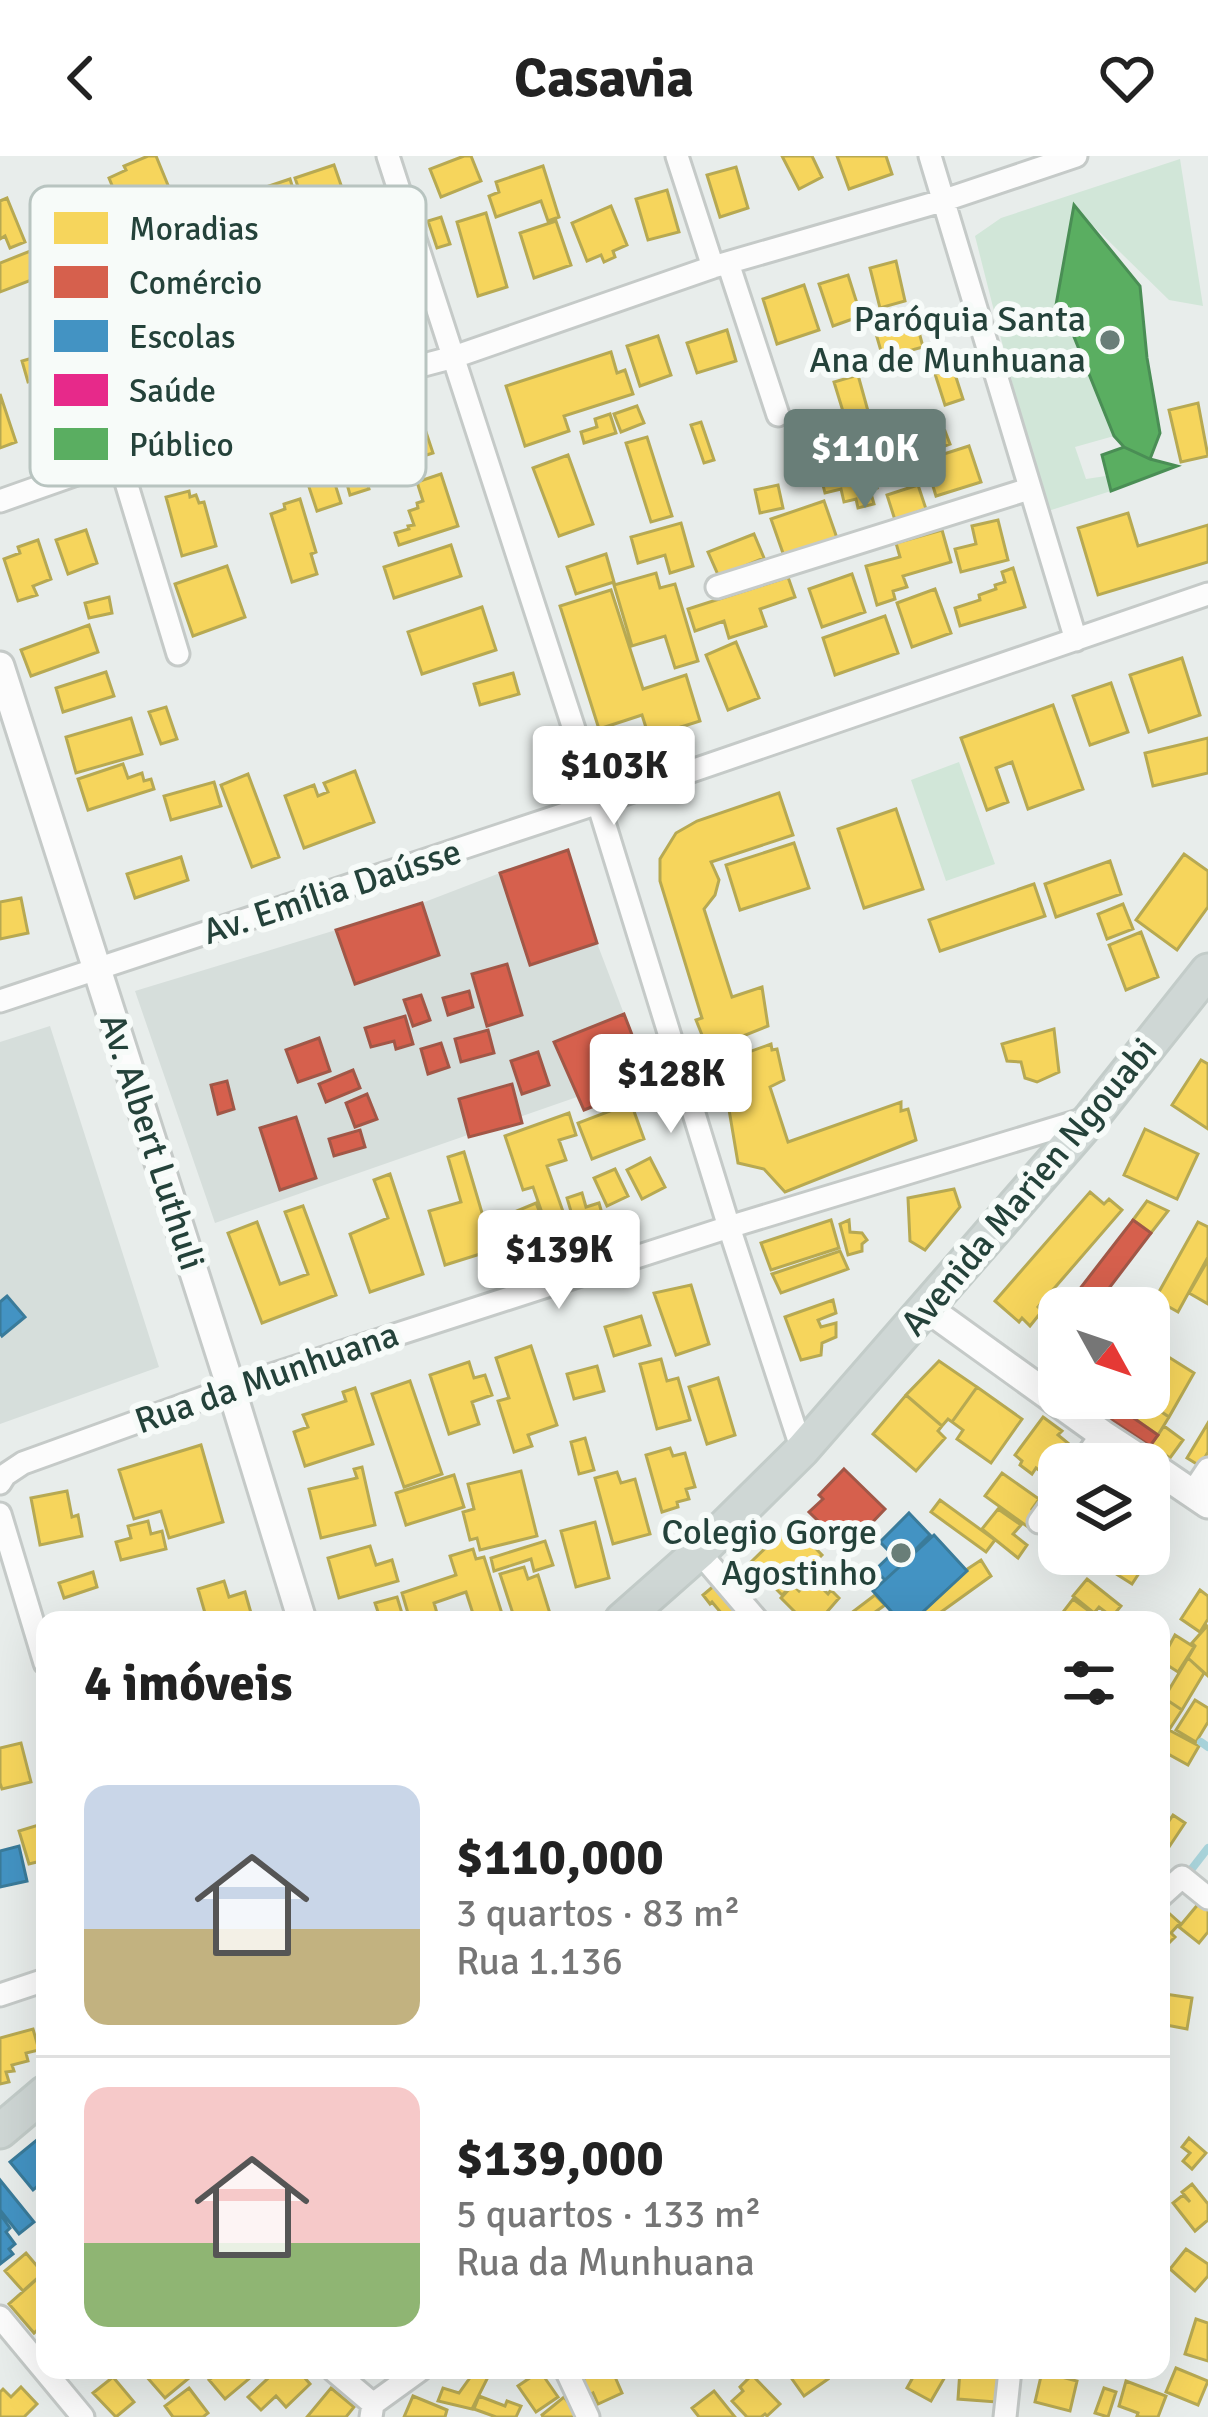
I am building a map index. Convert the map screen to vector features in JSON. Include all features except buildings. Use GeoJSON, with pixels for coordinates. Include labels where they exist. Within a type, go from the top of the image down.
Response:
{"type":"FeatureCollection","features":[{"type":"Feature","properties":{"kind":"main road","name":"Avenida Marien Ngouabi"},"geometry":{"type":"LineString","coordinates":[[632,1611],[802,1450],[1203,988]]}},
{"type":"Feature","properties":{"kind":"main road"},"geometry":{"type":"LineString","coordinates":[[0,2131],[36,2101]]}},
{"type":"Feature","properties":{"kind":"street"},"geometry":{"type":"LineString","coordinates":[[388,156],[398,186]]}},
{"type":"Feature","properties":{"kind":"street"},"geometry":{"type":"LineString","coordinates":[[677,156],[778,415]]}},
{"type":"Feature","properties":{"kind":"street"},"geometry":{"type":"LineString","coordinates":[[930,156],[1076,640]]}},
{"type":"Feature","properties":{"kind":"street"},"geometry":{"type":"LineString","coordinates":[[426,364],[721,265],[946,200],[1076,156]]}},
{"type":"Feature","properties":{"kind":"street"},"geometry":{"type":"LineString","coordinates":[[426,272],[802,1450]]}},
{"type":"Feature","properties":{"kind":"street"},"geometry":{"type":"LineString","coordinates":[[0,501],[42,486]]}},
{"type":"Feature","properties":{"kind":"street"},"geometry":{"type":"LineString","coordinates":[[127,486],[178,654]]}},
{"type":"Feature","properties":{"kind":"street"},"geometry":{"type":"LineString","coordinates":[[717,587],[1029,489]]}},
{"type":"Feature","properties":{"kind":"street","name":"Av. Emília Daússe"},"geometry":{"type":"LineString","coordinates":[[0,1000],[598,803],[1208,594]]}},
{"type":"Feature","properties":{"kind":"street","name":"Av. Albert Luthuli"},"geometry":{"type":"LineString","coordinates":[[0,665],[299,1611]]}},
{"type":"Feature","properties":{"kind":"street","name":"Rua da Munhuana"},"geometry":{"type":"LineString","coordinates":[[0,1483],[23,1463],[231,1388],[729,1227],[1093,1117]]}},
{"type":"Feature","properties":{"kind":"street"},"geometry":{"type":"LineString","coordinates":[[926,1308],[1116,1443]]}},
{"type":"Feature","properties":{"kind":"street"},"geometry":{"type":"LineString","coordinates":[[1096,1443],[1102,1434]]}},
{"type":"Feature","properties":{"kind":"street"},"geometry":{"type":"LineString","coordinates":[[1170,1474],[1203,1489]]}},
{"type":"Feature","properties":{"kind":"street"},"geometry":{"type":"LineString","coordinates":[[0,1514],[36,1633]]}},
{"type":"Feature","properties":{"kind":"street"},"geometry":{"type":"LineString","coordinates":[[699,1552],[750,1611]]}},
{"type":"Feature","properties":{"kind":"street"},"geometry":{"type":"LineString","coordinates":[[1170,1887],[1182,1876],[1208,1898]]}},
{"type":"Feature","properties":{"kind":"street"},"geometry":{"type":"LineString","coordinates":[[0,1995],[36,1983]]}},
{"type":"Feature","properties":{"kind":"street"},"geometry":{"type":"LineString","coordinates":[[0,2317],[36,2360]]}},
{"type":"Feature","properties":{"kind":"street"},"geometry":{"type":"LineString","coordinates":[[51,2379],[83,2417]]}},
{"type":"Feature","properties":{"kind":"street"},"geometry":{"type":"LineString","coordinates":[[342,2379],[372,2410],[409,2379]]}},
{"type":"Feature","properties":{"kind":"street"},"geometry":{"type":"LineString","coordinates":[[570,2379],[588,2417]]}},
{"type":"Feature","properties":{"kind":"street"},"geometry":{"type":"LineString","coordinates":[[1005,2417],[1009,2379]]}},
{"type":"Feature","properties":{"kind":"shaded area"},"geometry":{"type":"Polygon","coordinates":[[[500,873],[530,965],[597,943],[624,1014],[555,1042],[577,1097],[215,1223],[135,991],[336,930],[355,984],[439,955],[422,903],[500,873]]]}},
{"type":"Feature","properties":{"kind":"shaded area"},"geometry":{"type":"Polygon","coordinates":[[[50,1026],[159,1367],[0,1424],[0,1042],[50,1026]]]}},
{"type":"Feature","properties":{"kind":"green space"},"geometry":{"type":"Polygon","coordinates":[[[1180,159],[1203,306],[1169,300],[1074,207],[1068,322],[1114,436],[1075,447],[1086,479],[1106,476],[1111,491],[1045,512],[975,236],[1001,218],[1180,159]]]}},
{"type":"Feature","properties":{"kind":"green space"},"geometry":{"type":"Polygon","coordinates":[[[959,762],[995,864],[946,881],[911,780],[959,762]]]}},
{"type":"Feature","properties":{"kind":"waterway"},"geometry":{"type":"LineString","coordinates":[[1201,1742],[1208,1747]]}},
{"type":"Feature","properties":{"kind":"waterway"},"geometry":{"type":"LineString","coordinates":[[1187,1875],[1208,1848]]}},
{"type":"Feature","properties":{"kind":"place","name":"Paróquia Santa Ana de Munhuana"},"geometry":{"type":"Point","coordinates":[1110,340]}},
{"type":"Feature","properties":{"kind":"place","name":"Colegio Gorge Agostinho"},"geometry":{"type":"Point","coordinates":[901,1553]}}]}
